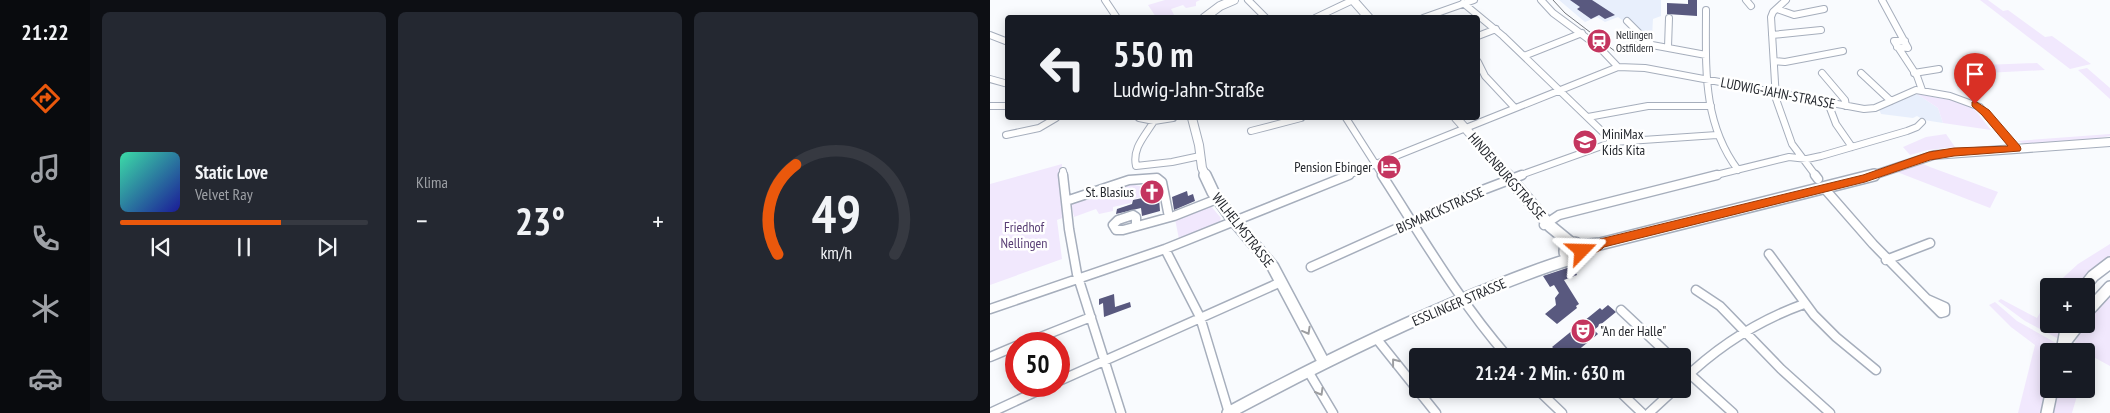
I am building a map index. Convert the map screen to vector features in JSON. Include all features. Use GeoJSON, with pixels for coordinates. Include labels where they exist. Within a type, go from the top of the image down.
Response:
{"type":"FeatureCollection","features":[{"type":"Feature","properties":{"kind":"main road"},"geometry":{"type":"LineString","coordinates":[[1208,15],[1217,8],[1234,0]]}},
{"type":"Feature","properties":{"kind":"main road"},"geometry":{"type":"LineString","coordinates":[[1353,0],[1366,15]]}},
{"type":"Feature","properties":{"kind":"main road","name":"WILHELMSTRASSE"},"geometry":{"type":"LineString","coordinates":[[1193,120],[1199,145],[1202,168],[1211,188],[1234,222],[1269,262],[1324,363]]}},
{"type":"Feature","properties":{"kind":"main road","name":"HINDENBURGSTRASSE"},"geometry":{"type":"LineString","coordinates":[[1458,120],[1546,224],[1572,250]]}},
{"type":"Feature","properties":{"kind":"main road","name":"ESSLINGER STRASSE"},"geometry":{"type":"LineString","coordinates":[[1228,413],[1376,338],[1542,267],[1572,250],[1597,247],[1600,244],[1870,177],[1934,155],[2110,142]]}},
{"type":"Feature","properties":{"kind":"main road"},"geometry":{"type":"LineString","coordinates":[[2091,278],[2110,263]]}},
{"type":"Feature","properties":{"kind":"main road"},"geometry":{"type":"LineString","coordinates":[[2095,303],[2110,287]]}},
{"type":"Feature","properties":{"kind":"main road"},"geometry":{"type":"LineString","coordinates":[[2046,413],[2050,398]]}},
{"type":"Feature","properties":{"kind":"street"},"geometry":{"type":"LineString","coordinates":[[1104,0],[1115,15]]}},
{"type":"Feature","properties":{"kind":"street"},"geometry":{"type":"LineString","coordinates":[[1248,0],[1263,15]]}},
{"type":"Feature","properties":{"kind":"street"},"geometry":{"type":"LineString","coordinates":[[1321,15],[1353,0]]}},
{"type":"Feature","properties":{"kind":"street"},"geometry":{"type":"LineString","coordinates":[[1446,0],[1454,6]]}},
{"type":"Feature","properties":{"kind":"street"},"geometry":{"type":"LineString","coordinates":[[1431,15],[1474,0]]}},
{"type":"Feature","properties":{"kind":"street"},"geometry":{"type":"LineString","coordinates":[[990,309],[1165,249],[1618,67],[1582,33],[1565,23],[1541,0]]}},
{"type":"Feature","properties":{"kind":"street"},"geometry":{"type":"LineString","coordinates":[[1746,0],[1751,6]]}},
{"type":"Feature","properties":{"kind":"street"},"geometry":{"type":"LineString","coordinates":[[1786,0],[1771,15],[1776,92],[1788,135],[1800,158],[1818,179]]}},
{"type":"Feature","properties":{"kind":"street"},"geometry":{"type":"LineString","coordinates":[[1882,0],[1905,41],[1894,41],[1897,48],[1914,73],[1922,90],[1976,104],[2016,149]]}},
{"type":"Feature","properties":{"kind":"street"},"geometry":{"type":"LineString","coordinates":[[1463,3],[1478,15]]}},
{"type":"Feature","properties":{"kind":"street"},"geometry":{"type":"LineString","coordinates":[[1777,9],[1794,15],[1824,9]]}},
{"type":"Feature","properties":{"kind":"street"},"geometry":{"type":"LineString","coordinates":[[1706,10],[1706,79],[1711,106],[1717,135],[1726,154],[1738,170]]}},
{"type":"Feature","properties":{"kind":"street"},"geometry":{"type":"LineString","coordinates":[[1480,16],[1496,29],[1613,142]]}},
{"type":"Feature","properties":{"kind":"street"},"geometry":{"type":"LineString","coordinates":[[1668,47],[1669,18]]}},
{"type":"Feature","properties":{"kind":"street"},"geometry":{"type":"LineString","coordinates":[[1627,21],[1644,37],[1648,38],[1652,45],[1706,55]]}},
{"type":"Feature","properties":{"kind":"street"},"geometry":{"type":"LineString","coordinates":[[1480,35],[1496,29]]}},
{"type":"Feature","properties":{"kind":"street"},"geometry":{"type":"LineString","coordinates":[[1772,35],[1821,30]]}},
{"type":"Feature","properties":{"kind":"street"},"geometry":{"type":"LineString","coordinates":[[1524,56],[1582,33]]}},
{"type":"Feature","properties":{"kind":"street"},"geometry":{"type":"LineString","coordinates":[[990,35],[1005,41]]}},
{"type":"Feature","properties":{"kind":"street"},"geometry":{"type":"LineString","coordinates":[[1774,61],[1786,62],[1843,52]]}},
{"type":"Feature","properties":{"kind":"street"},"geometry":{"type":"LineString","coordinates":[[1480,66],[1485,76],[1515,108]]}},
{"type":"Feature","properties":{"kind":"street","name":"LUDWIG-JAHN-STRASSE"},"geometry":{"type":"LineString","coordinates":[[1618,67],[1645,68],[1828,103],[1871,108],[1922,90]]}},
{"type":"Feature","properties":{"kind":"street"},"geometry":{"type":"LineString","coordinates":[[1914,73],[1939,69]]}},
{"type":"Feature","properties":{"kind":"street"},"geometry":{"type":"LineString","coordinates":[[1822,72],[1845,100],[1846,106]]}},
{"type":"Feature","properties":{"kind":"street"},"geometry":{"type":"LineString","coordinates":[[1861,73],[1891,101]]}},
{"type":"Feature","properties":{"kind":"street"},"geometry":{"type":"LineString","coordinates":[[990,79],[1005,83]]}},
{"type":"Feature","properties":{"kind":"street"},"geometry":{"type":"LineString","coordinates":[[1828,103],[1836,124],[1852,147]]}},
{"type":"Feature","properties":{"kind":"street"},"geometry":{"type":"LineString","coordinates":[[990,106],[1005,106]]}},
{"type":"Feature","properties":{"kind":"street"},"geometry":{"type":"LineString","coordinates":[[1588,117],[1648,106],[1711,106]]}},
{"type":"Feature","properties":{"kind":"street"},"geometry":{"type":"LineString","coordinates":[[1006,135],[1038,128],[1052,120]]}},
{"type":"Feature","properties":{"kind":"street"},"geometry":{"type":"LineString","coordinates":[[1149,120],[1160,120]]}},
{"type":"Feature","properties":{"kind":"street"},"geometry":{"type":"LineString","coordinates":[[1251,131],[1292,120]]}},
{"type":"Feature","properties":{"kind":"street"},"geometry":{"type":"LineString","coordinates":[[1347,120],[1462,300],[1479,324],[1500,348]]}},
{"type":"Feature","properties":{"kind":"street"},"geometry":{"type":"LineString","coordinates":[[1154,121],[1136,150],[1134,161],[1137,167],[1200,156]]}},
{"type":"Feature","properties":{"kind":"street"},"geometry":{"type":"LineString","coordinates":[[1546,224],[1559,215],[1789,157],[1810,158],[1852,147],[1907,131],[1917,127],[1922,122]]}},
{"type":"Feature","properties":{"kind":"street","name":"BISMARCKSTRASSE"},"geometry":{"type":"LineString","coordinates":[[1311,268],[1508,179],[1613,142],[1674,136],[1717,135]]}},
{"type":"Feature","properties":{"kind":"street"},"geometry":{"type":"LineString","coordinates":[[1063,171],[1068,229],[1079,279],[1118,412]]}},
{"type":"Feature","properties":{"kind":"street"},"geometry":{"type":"LineString","coordinates":[[1066,201],[1124,181],[1158,178],[1161,180],[1169,217]]}},
{"type":"Feature","properties":{"kind":"street"},"geometry":{"type":"LineString","coordinates":[[1824,188],[1886,260],[1926,299]]}},
{"type":"Feature","properties":{"kind":"street"},"geometry":{"type":"LineString","coordinates":[[1136,226],[1169,217],[1217,199]]}},
{"type":"Feature","properties":{"kind":"street"},"geometry":{"type":"LineString","coordinates":[[1886,260],[1930,243]]}},
{"type":"Feature","properties":{"kind":"street"},"geometry":{"type":"LineString","coordinates":[[1165,249],[1200,317],[1228,413]]}},
{"type":"Feature","properties":{"kind":"street"},"geometry":{"type":"LineString","coordinates":[[1769,254],[1804,304],[1830,332],[1876,370]]}},
{"type":"Feature","properties":{"kind":"street"},"geometry":{"type":"LineString","coordinates":[[1070,376],[1281,282]]}},
{"type":"Feature","properties":{"kind":"street"},"geometry":{"type":"LineString","coordinates":[[1696,290],[1718,305],[1830,413]]}},
{"type":"Feature","properties":{"kind":"street"},"geometry":{"type":"LineString","coordinates":[[1691,367],[1744,330],[1804,304]]}},
{"type":"Feature","properties":{"kind":"street"},"geometry":{"type":"LineString","coordinates":[[1621,310],[1661,348]]}},
{"type":"Feature","properties":{"kind":"street"},"geometry":{"type":"LineString","coordinates":[[1054,332],[1091,318]]}},
{"type":"Feature","properties":{"kind":"street"},"geometry":{"type":"LineString","coordinates":[[1376,338],[1436,413]]}},
{"type":"Feature","properties":{"kind":"street"},"geometry":{"type":"LineString","coordinates":[[990,357],[1005,351]]}},
{"type":"Feature","properties":{"kind":"street"},"geometry":{"type":"LineString","coordinates":[[1308,371],[1332,413]]}},
{"type":"Feature","properties":{"kind":"street"},"geometry":{"type":"LineString","coordinates":[[1691,374],[1734,413]]}},
{"type":"Feature","properties":{"kind":"street"},"geometry":{"type":"LineString","coordinates":[[990,412],[1023,397]]}},
{"type":"Feature","properties":{"kind":"street"},"geometry":{"type":"LineString","coordinates":[[1546,398],[1562,413]]}},
{"type":"Feature","properties":{"kind":"street"},"geometry":{"type":"LineString","coordinates":[[1626,398],[1642,413]]}},
{"type":"Feature","properties":{"kind":"street"},"geometry":{"type":"LineString","coordinates":[[1649,413],[1665,398]]}},
{"type":"Feature","properties":{"kind":"shaded area"},"geometry":{"type":"Polygon","coordinates":[[[1559,0],[1661,0],[1661,16],[1653,19],[1652,37],[1644,36],[1618,17],[1605,22],[1597,17],[1585,22],[1559,0]]]}},
{"type":"Feature","properties":{"kind":"shaded area"},"geometry":{"type":"Polygon","coordinates":[[[1917,94],[1938,108],[1943,123],[1924,120],[1917,116],[1913,118],[1881,114],[1879,109],[1917,94]]]}},
{"type":"Feature","properties":{"kind":"green space"},"geometry":{"type":"Polygon","coordinates":[[[1165,0],[1200,0],[1196,2],[1196,6],[1186,8],[1183,5],[1171,9],[1174,15],[1155,15],[1148,5],[1165,0]]]}},
{"type":"Feature","properties":{"kind":"green space"},"geometry":{"type":"Polygon","coordinates":[[[1980,0],[1988,0],[2003,11],[2008,10],[2045,37],[2052,36],[2091,64],[2070,69],[1980,0]]]}},
{"type":"Feature","properties":{"kind":"green space"},"geometry":{"type":"Polygon","coordinates":[[[2037,63],[2045,70],[1966,74],[1958,66],[2037,63]]]}},
{"type":"Feature","properties":{"kind":"green space"},"geometry":{"type":"Polygon","coordinates":[[[2087,68],[2110,88],[2110,99],[2078,70],[2087,68]]]}},
{"type":"Feature","properties":{"kind":"green space"},"geometry":{"type":"Polygon","coordinates":[[[1917,94],[1961,102],[1972,106],[1991,130],[1943,123],[1938,108],[1917,94]]]}},
{"type":"Feature","properties":{"kind":"green space"},"geometry":{"type":"Polygon","coordinates":[[[1946,134],[1955,147],[1928,150],[1910,155],[1903,147],[1926,137],[1946,134]]]}},
{"type":"Feature","properties":{"kind":"green space"},"geometry":{"type":"Polygon","coordinates":[[[2110,134],[2110,136],[2100,138],[2101,140],[2028,145],[2017,141],[2110,134]]]}},
{"type":"Feature","properties":{"kind":"green space"},"geometry":{"type":"Polygon","coordinates":[[[1921,163],[1998,192],[1990,208],[1897,172],[1921,163]]]}},
{"type":"Feature","properties":{"kind":"green space","name":"Friedhof Nellingen"},"geometry":{"type":"Polygon","coordinates":[[[1062,164],[1061,183],[1065,217],[1057,220],[1062,259],[990,285],[990,184],[1062,164]]]}},
{"type":"Feature","properties":{"kind":"green space"},"geometry":{"type":"Polygon","coordinates":[[[1129,182],[1130,184],[1144,187],[1146,196],[1133,199],[1131,203],[1113,207],[1113,211],[1099,214],[1096,209],[1074,217],[1071,203],[1129,182]]]}},
{"type":"Feature","properties":{"kind":"green space"},"geometry":{"type":"Polygon","coordinates":[[[1210,205],[1221,218],[1220,223],[1179,239],[1175,219],[1210,205]]]}},
{"type":"Feature","properties":{"kind":"green space"},"geometry":{"type":"Polygon","coordinates":[[[2110,244],[2110,257],[2098,266],[2087,278],[2063,278],[2078,264],[2110,244]]]}},
{"type":"Feature","properties":{"kind":"green space"},"geometry":{"type":"Polygon","coordinates":[[[2110,291],[2110,366],[2095,358],[2095,343],[2075,343],[2080,333],[2095,333],[2095,308],[2110,291]]]}},
{"type":"Feature","properties":{"kind":"green space"},"geometry":{"type":"Polygon","coordinates":[[[2001,299],[2037,318],[2040,313],[2040,329],[2025,321],[1998,301],[2001,299]]]}},
{"type":"Feature","properties":{"kind":"green space"},"geometry":{"type":"Polygon","coordinates":[[[1995,302],[2017,321],[2056,343],[2040,343],[2040,398],[2044,398],[2040,413],[2018,413],[2035,345],[2011,327],[1989,305],[1995,302]]]}},
{"type":"Feature","properties":{"kind":"green space"},"geometry":{"type":"Polygon","coordinates":[[[2048,333],[2059,333],[2057,338],[2048,333]]]}},
{"type":"Feature","properties":{"kind":"green space"},"geometry":{"type":"Polygon","coordinates":[[[2057,398],[2076,398],[2072,413],[2053,413],[2057,398]]]}},
{"type":"Feature","properties":{"kind":"building"},"geometry":{"type":"Polygon","coordinates":[[[1570,0],[1592,0],[1615,15],[1605,19],[1599,15],[1591,19],[1577,9],[1580,7],[1570,0]]]}},
{"type":"Feature","properties":{"kind":"building"},"geometry":{"type":"Polygon","coordinates":[[[1688,0],[1697,0],[1697,16],[1667,14],[1667,3],[1688,4],[1688,0]]]}},
{"type":"Feature","properties":{"kind":"building"},"geometry":{"type":"Polygon","coordinates":[[[1155,184],[1160,211],[1142,216],[1141,208],[1116,214],[1117,209],[1132,204],[1133,200],[1147,197],[1144,187],[1155,184]]]}},
{"type":"Feature","properties":{"kind":"building"},"geometry":{"type":"Polygon","coordinates":[[[1187,191],[1188,196],[1193,194],[1195,201],[1174,210],[1172,197],[1187,191]]]}},
{"type":"Feature","properties":{"kind":"building"},"geometry":{"type":"Polygon","coordinates":[[[1573,266],[1577,275],[1564,280],[1579,304],[1576,306],[1577,308],[1557,324],[1545,314],[1556,305],[1555,298],[1559,293],[1554,285],[1550,287],[1543,276],[1573,266]]]}},
{"type":"Feature","properties":{"kind":"building"},"geometry":{"type":"Polygon","coordinates":[[[1114,294],[1115,307],[1130,302],[1131,307],[1104,317],[1103,303],[1099,305],[1099,299],[1114,294]]]}},
{"type":"Feature","properties":{"kind":"building","name":"\"An der Halle\""},"geometry":{"type":"Polygon","coordinates":[[[1608,305],[1616,312],[1594,330],[1598,334],[1581,348],[1552,347],[1600,308],[1602,310],[1608,305]]]}},
{"type":"Feature","properties":{"kind":"tram line"},"geometry":{"type":"LineString","coordinates":[[1553,0],[1565,13],[1616,52]]}},
{"type":"Feature","properties":{"kind":"place","name":"Nellingen Ostfildern"},"geometry":{"type":"Point","coordinates":[1599,41]}},
{"type":"Feature","properties":{"kind":"place","name":"MiniMax Kids Kita"},"geometry":{"type":"Point","coordinates":[1585,142]}},
{"type":"Feature","properties":{"kind":"place","name":"Pension Ebinger"},"geometry":{"type":"Point","coordinates":[1389,167]}},
{"type":"Feature","properties":{"kind":"place","name":"St. Blasius"},"geometry":{"type":"Point","coordinates":[1152,192]}},
{"type":"Feature","properties":{"kind":"place","name":"\"An der Halle\""},"geometry":{"type":"Point","coordinates":[1583,331]}},
{"type":"Feature","properties":{"kind":"route"},"geometry":{"type":"LineString","coordinates":[[1582,251],[1597,247],[1600,244],[1649,231],[1865,178],[1929,156],[1954,152],[2016,149],[2000,128],[1975,104]]}}]}
